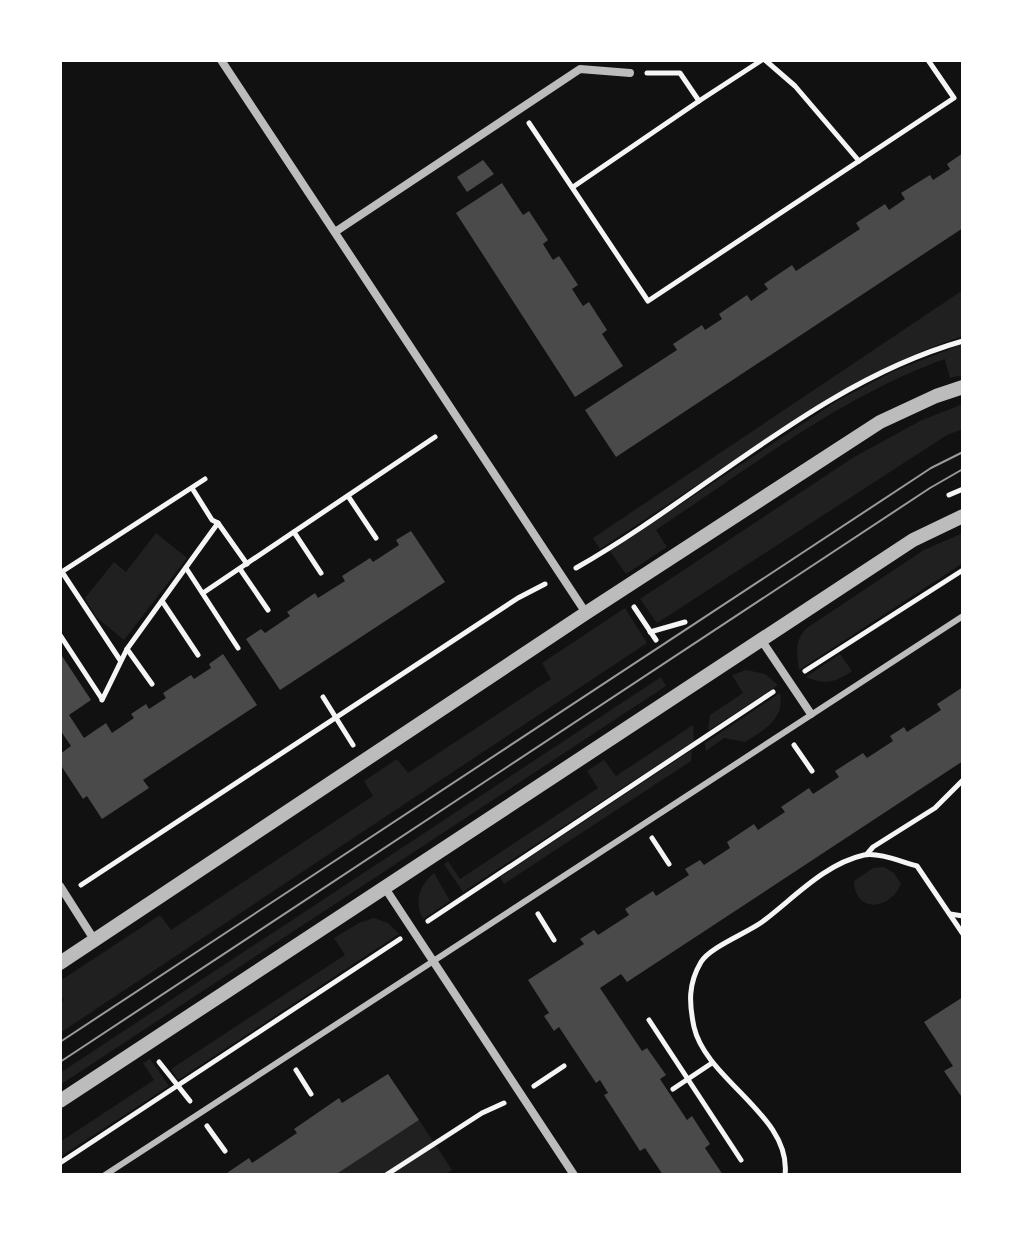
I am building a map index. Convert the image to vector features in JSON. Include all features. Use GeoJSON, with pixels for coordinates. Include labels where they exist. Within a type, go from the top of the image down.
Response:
{"type":"FeatureCollection","features":[{"type":"Feature","properties":{"kind":"street"},"geometry":{"type":"LineString","coordinates":[[221,60],[586,613]]}},
{"type":"Feature","properties":{"kind":"street"},"geometry":{"type":"LineString","coordinates":[[335,232],[580,69],[630,73]]}},
{"type":"Feature","properties":{"kind":"street"},"geometry":{"type":"LineString","coordinates":[[60,963],[586,613],[880,422],[963,387]]}},
{"type":"Feature","properties":{"kind":"street"},"geometry":{"type":"LineString","coordinates":[[60,1101],[913,540],[963,516]]}},
{"type":"Feature","properties":{"kind":"street"},"geometry":{"type":"LineString","coordinates":[[762,641],[811,714]]}},
{"type":"Feature","properties":{"kind":"street"},"geometry":{"type":"LineString","coordinates":[[60,886],[95,941]]}},
{"type":"Feature","properties":{"kind":"street"},"geometry":{"type":"LineString","coordinates":[[385,888],[574,1175]]}},
{"type":"Feature","properties":{"kind":"lane"},"geometry":{"type":"LineString","coordinates":[[105,1175],[963,616]]}},
{"type":"Feature","properties":{"kind":"path"},"geometry":{"type":"LineString","coordinates":[[573,187],[764,60],[795,86],[859,161]]}},
{"type":"Feature","properties":{"kind":"path"},"geometry":{"type":"LineString","coordinates":[[520,109],[648,301],[954,98],[928,60]]}},
{"type":"Feature","properties":{"kind":"path"},"geometry":{"type":"LineString","coordinates":[[630,73],[680,73],[699,101]]}},
{"type":"Feature","properties":{"kind":"path"},"geometry":{"type":"LineString","coordinates":[[571,571],[837,398],[921,354],[963,341]]}},
{"type":"Feature","properties":{"kind":"path"},"geometry":{"type":"LineString","coordinates":[[203,593],[435,437]]}},
{"type":"Feature","properties":{"kind":"path"},"geometry":{"type":"LineString","coordinates":[[121,661],[61,572],[205,479]]}},
{"type":"Feature","properties":{"kind":"path"},"geometry":{"type":"LineString","coordinates":[[192,488],[212,520],[218,523],[247,564]]}},
{"type":"Feature","properties":{"kind":"path"},"geometry":{"type":"LineString","coordinates":[[348,496],[376,538]]}},
{"type":"Feature","properties":{"kind":"path"},"geometry":{"type":"LineString","coordinates":[[60,635],[102,700],[127,649],[218,523]]}},
{"type":"Feature","properties":{"kind":"path"},"geometry":{"type":"LineString","coordinates":[[294,532],[321,573]]}},
{"type":"Feature","properties":{"kind":"path"},"geometry":{"type":"LineString","coordinates":[[186,568],[238,648]]}},
{"type":"Feature","properties":{"kind":"path"},"geometry":{"type":"LineString","coordinates":[[240,569],[268,610]]}},
{"type":"Feature","properties":{"kind":"path"},"geometry":{"type":"LineString","coordinates":[[60,1163],[963,570]]}},
{"type":"Feature","properties":{"kind":"path"},"geometry":{"type":"LineString","coordinates":[[80,886],[518,598],[546,584]]}},
{"type":"Feature","properties":{"kind":"path"},"geometry":{"type":"LineString","coordinates":[[162,601],[198,655]]}},
{"type":"Feature","properties":{"kind":"path"},"geometry":{"type":"LineString","coordinates":[[632,604],[656,640]]}},
{"type":"Feature","properties":{"kind":"path"},"geometry":{"type":"LineString","coordinates":[[650,632],[685,622]]}},
{"type":"Feature","properties":{"kind":"path"},"geometry":{"type":"LineString","coordinates":[[127,649],[152,684]]}},
{"type":"Feature","properties":{"kind":"path"},"geometry":{"type":"LineString","coordinates":[[323,697],[365,762]]}},
{"type":"Feature","properties":{"kind":"path"},"geometry":{"type":"LineString","coordinates":[[784,731],[812,771]]}},
{"type":"Feature","properties":{"kind":"path"},"geometry":{"type":"LineString","coordinates":[[785,1175],[779,1142],[763,1118],[712,1063],[695,1032],[689,997],[693,978],[703,958],[761,923],[839,864],[867,854],[873,847],[935,808],[963,780]]}},
{"type":"Feature","properties":{"kind":"path"},"geometry":{"type":"LineString","coordinates":[[643,824],[669,864]]}},
{"type":"Feature","properties":{"kind":"path"},"geometry":{"type":"LineString","coordinates":[[867,854],[917,866],[963,934]]}},
{"type":"Feature","properties":{"kind":"path"},"geometry":{"type":"LineString","coordinates":[[528,898],[554,940]]}},
{"type":"Feature","properties":{"kind":"path"},"geometry":{"type":"LineString","coordinates":[[950,914],[963,916]]}},
{"type":"Feature","properties":{"kind":"path"},"geometry":{"type":"LineString","coordinates":[[649,1020],[741,1160]]}},
{"type":"Feature","properties":{"kind":"path"},"geometry":{"type":"LineString","coordinates":[[286,1056],[311,1094]]}},
{"type":"Feature","properties":{"kind":"path"},"geometry":{"type":"LineString","coordinates":[[673,1089],[712,1063]]}},
{"type":"Feature","properties":{"kind":"path"},"geometry":{"type":"LineString","coordinates":[[386,1175],[482,1113],[521,1094],[564,1066]]}},
{"type":"Feature","properties":{"kind":"shaded area"},"geometry":{"type":"Polygon","coordinates":[[[963,290],[963,336],[907,358],[829,400],[600,549],[593,538],[963,290]]]}},
{"type":"Feature","properties":{"kind":"shaded area"},"geometry":{"type":"Polygon","coordinates":[[[963,344],[963,375],[950,378],[945,359],[869,392],[832,413],[656,530],[667,547],[626,574],[610,551],[837,401],[894,371],[963,344]]]}},
{"type":"Feature","properties":{"kind":"shaded area"},"geometry":{"type":"Polygon","coordinates":[[[963,404],[963,429],[947,435],[657,623],[640,599],[854,457],[922,420],[963,404]]]}},
{"type":"Feature","properties":{"kind":"shaded area"},"geometry":{"type":"Polygon","coordinates":[[[156,533],[187,558],[124,640],[96,617],[85,598],[114,562],[126,572],[156,533]]]}},
{"type":"Feature","properties":{"kind":"shaded area"},"geometry":{"type":"Polygon","coordinates":[[[963,533],[963,563],[799,670],[798,642],[807,628],[924,550],[963,533]]]}},
{"type":"Feature","properties":{"kind":"shaded area"},"geometry":{"type":"Polygon","coordinates":[[[625,608],[647,643],[60,1033],[60,1003],[64,1000],[60,995],[60,981],[160,915],[171,930],[373,796],[364,781],[397,759],[408,773],[551,679],[542,663],[625,608]]]}},
{"type":"Feature","properties":{"kind":"shaded area"},"geometry":{"type":"Polygon","coordinates":[[[840,654],[852,671],[830,682],[806,677],[840,654]]]}},
{"type":"Feature","properties":{"kind":"shaded area"},"geometry":{"type":"Polygon","coordinates":[[[746,670],[765,674],[778,685],[708,731],[710,715],[743,693],[732,675],[746,670]]]}},
{"type":"Feature","properties":{"kind":"shaded area"},"geometry":{"type":"Polygon","coordinates":[[[661,677],[666,686],[60,1085],[60,1073],[661,677]]]}},
{"type":"Feature","properties":{"kind":"shaded area"},"geometry":{"type":"Polygon","coordinates":[[[780,693],[779,710],[766,728],[745,742],[724,738],[706,751],[705,743],[780,693]]]}},
{"type":"Feature","properties":{"kind":"shaded area"},"geometry":{"type":"Polygon","coordinates":[[[693,725],[694,741],[463,892],[444,864],[448,861],[460,879],[598,788],[587,771],[604,760],[616,776],[693,725]]]}},
{"type":"Feature","properties":{"kind":"shaded area"},"geometry":{"type":"Polygon","coordinates":[[[692,750],[691,761],[504,884],[500,877],[692,750]]]}},
{"type":"Feature","properties":{"kind":"shaded area"},"geometry":{"type":"Polygon","coordinates":[[[884,867],[894,873],[901,884],[896,892],[890,899],[874,905],[860,899],[854,881],[873,868],[884,867]]]}},
{"type":"Feature","properties":{"kind":"shaded area"},"geometry":{"type":"Polygon","coordinates":[[[434,873],[450,901],[423,919],[419,906],[420,894],[434,873]]]}},
{"type":"Feature","properties":{"kind":"shaded area"},"geometry":{"type":"Polygon","coordinates":[[[374,918],[388,923],[399,934],[178,1080],[171,1069],[345,955],[334,938],[374,918]]]}},
{"type":"Feature","properties":{"kind":"shaded area"},"geometry":{"type":"Polygon","coordinates":[[[150,1059],[169,1086],[60,1157],[60,1142],[154,1080],[143,1063],[150,1059]]]}},
{"type":"Feature","properties":{"kind":"shaded area"},"geometry":{"type":"Polygon","coordinates":[[[419,1120],[452,1170],[444,1175],[335,1175],[419,1120]]]}},
{"type":"Feature","properties":{"kind":"building"},"geometry":{"type":"Polygon","coordinates":[[[963,153],[963,228],[616,457],[585,410],[677,350],[673,344],[702,325],[705,330],[722,319],[719,314],[747,295],[751,301],[768,289],[764,284],[792,265],[796,271],[860,229],[856,223],[885,204],[889,210],[905,199],[901,193],[930,175],[933,180],[950,169],[947,164],[963,153]]]}},
{"type":"Feature","properties":{"kind":"building"},"geometry":{"type":"Polygon","coordinates":[[[483,160],[494,174],[467,192],[457,177],[483,160]]]}},
{"type":"Feature","properties":{"kind":"building"},"geometry":{"type":"Polygon","coordinates":[[[502,183],[523,215],[529,211],[548,240],[543,244],[553,260],[559,256],[578,285],[572,289],[583,306],[589,302],[607,330],[602,334],[623,366],[575,397],[456,213],[502,183]]]}},
{"type":"Feature","properties":{"kind":"building"},"geometry":{"type":"Polygon","coordinates":[[[411,531],[445,582],[280,690],[246,639],[261,629],[265,633],[290,616],[287,612],[315,593],[318,598],[345,581],[342,576],[370,558],[373,562],[399,545],[396,540],[411,531]]]}},
{"type":"Feature","properties":{"kind":"building"},"geometry":{"type":"Polygon","coordinates":[[[60,653],[91,700],[69,715],[84,738],[106,723],[112,733],[134,718],[131,714],[146,704],[149,709],[166,698],[163,693],[191,675],[194,679],[211,668],[209,664],[223,654],[257,705],[143,780],[149,788],[102,819],[87,796],[83,799],[60,764],[60,754],[71,746],[60,730],[60,653]]]}},
{"type":"Feature","properties":{"kind":"building"},"geometry":{"type":"Polygon","coordinates":[[[963,687],[963,761],[627,982],[621,974],[600,988],[642,1051],[647,1048],[666,1075],[660,1079],[687,1120],[692,1116],[710,1144],[705,1148],[723,1175],[663,1175],[645,1148],[640,1151],[604,1095],[608,1093],[600,1080],[596,1083],[559,1027],[554,1031],[544,1016],[549,1013],[528,980],[584,944],[580,939],[594,930],[598,935],[629,915],[625,909],[653,891],[656,896],[689,875],[685,869],[700,860],[704,865],[730,848],[727,842],[754,824],[758,830],[785,812],[781,807],[809,788],[813,794],[839,777],[835,771],[863,753],[867,758],[893,741],[890,736],[904,727],[907,732],[941,710],[937,704],[963,687]]]}},
{"type":"Feature","properties":{"kind":"building"},"geometry":{"type":"Polygon","coordinates":[[[963,997],[961,1096],[944,1071],[953,1066],[924,1022],[963,997]]]}},
{"type":"Feature","properties":{"kind":"building"},"geometry":{"type":"Polygon","coordinates":[[[388,1074],[419,1120],[335,1175],[224,1175],[249,1158],[252,1163],[297,1133],[294,1129],[339,1098],[342,1103],[388,1074]]]}},
{"type":"Feature","properties":{"kind":"tram line"},"geometry":{"type":"LineString","coordinates":[[60,1042],[931,468],[963,452]]}},
{"type":"Feature","properties":{"kind":"tram line"},"geometry":{"type":"LineString","coordinates":[[60,1062],[963,469]]}}]}
